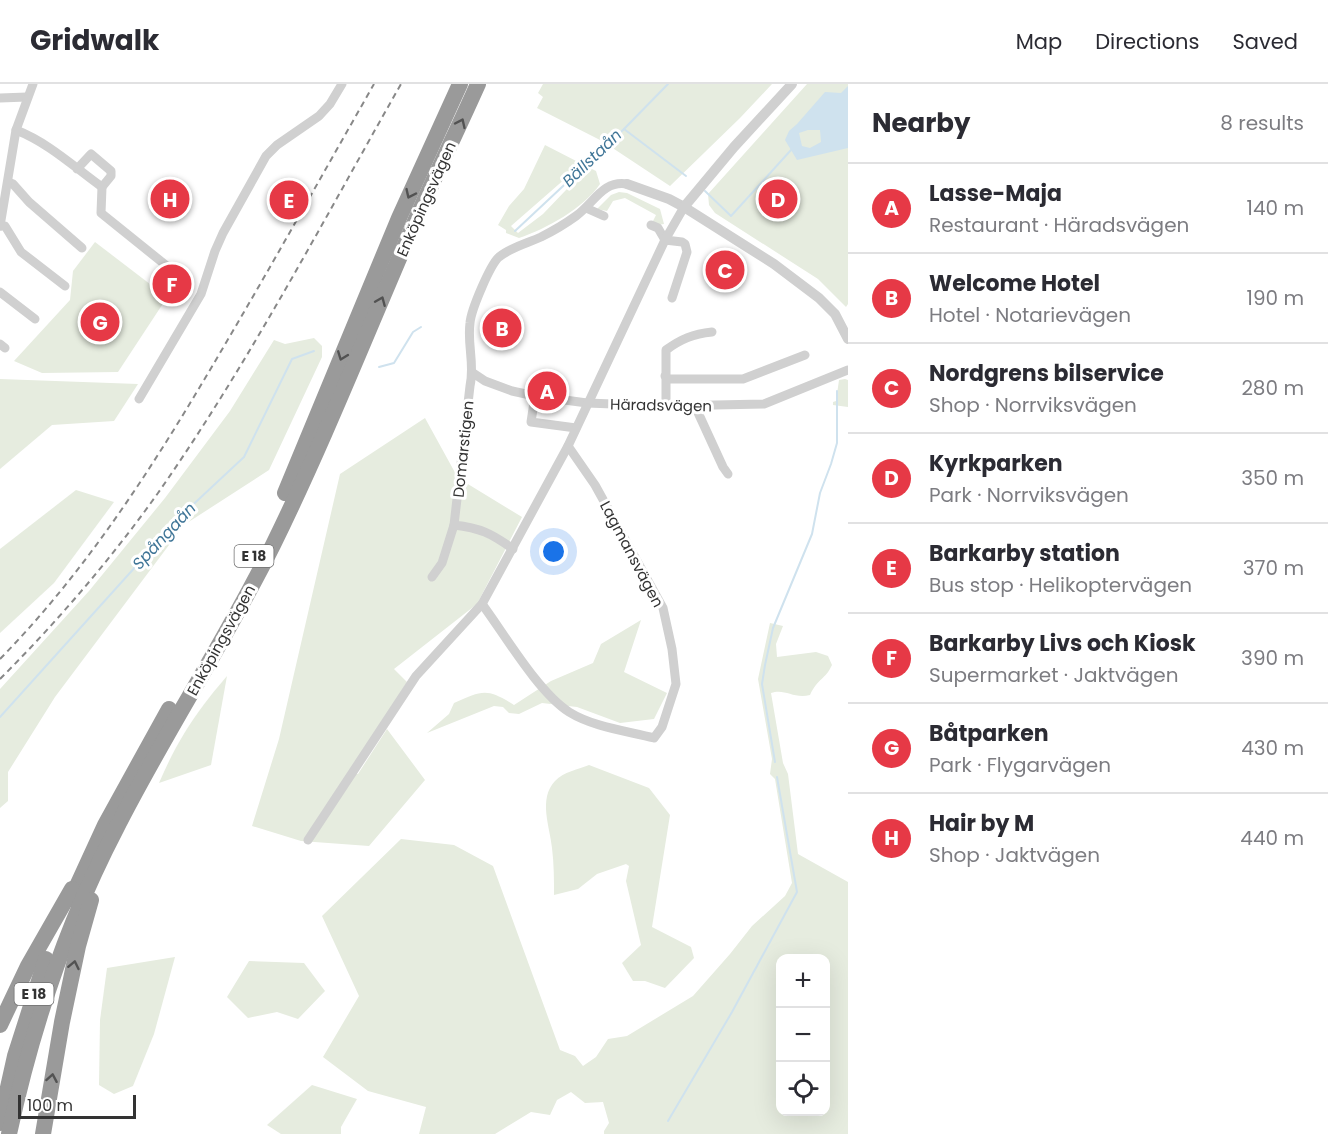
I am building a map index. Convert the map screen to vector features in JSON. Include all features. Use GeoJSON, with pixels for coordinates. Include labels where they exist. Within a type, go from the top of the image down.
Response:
{"type":"FeatureCollection","features":[{"type":"Feature","properties":{"kind":"highway","name":"Enköpingsvägen"},"geometry":{"type":"LineString","coordinates":[[0,1123],[15,1056],[31,1002],[83,870],[124,789],[221,620],[262,541],[297,466],[399,218],[460,84]]}},
{"type":"Feature","properties":{"kind":"highway","name":"Enköpingsvägen"},"geometry":{"type":"LineString","coordinates":[[9,1134],[32,1039],[74,916],[115,830],[273,546],[478,84]]}},
{"type":"Feature","properties":{"kind":"highway"},"geometry":{"type":"LineString","coordinates":[[43,1134],[78,946],[115,830]]}},
{"type":"Feature","properties":{"kind":"highway"},"geometry":{"type":"LineString","coordinates":[[0,1024],[28,966],[83,870]]}},
{"type":"Feature","properties":{"kind":"street"},"geometry":{"type":"LineString","coordinates":[[33,84],[16,130],[0,226],[5,226],[21,252],[65,286]]}},
{"type":"Feature","properties":{"kind":"street"},"geometry":{"type":"LineString","coordinates":[[139,399],[201,294],[215,251],[271,150],[319,116],[330,104],[342,84]]}},
{"type":"Feature","properties":{"kind":"street"},"geometry":{"type":"LineString","coordinates":[[308,840],[416,676],[482,604],[568,446],[665,240],[684,207],[734,147],[792,84]]}},
{"type":"Feature","properties":{"kind":"street"},"geometry":{"type":"LineString","coordinates":[[0,98],[27,97]]}},
{"type":"Feature","properties":{"kind":"street"},"geometry":{"type":"LineString","coordinates":[[16,130],[43,142],[102,187]]}},
{"type":"Feature","properties":{"kind":"street"},"geometry":{"type":"LineString","coordinates":[[76,169],[91,154],[111,171],[111,176],[102,187],[101,213],[178,275]]}},
{"type":"Feature","properties":{"kind":"street"},"geometry":{"type":"LineString","coordinates":[[8,182],[13,184],[29,202],[82,248]]}},
{"type":"Feature","properties":{"kind":"street","name":"Domarstigen"},"geometry":{"type":"LineString","coordinates":[[432,578],[442,563],[454,525],[473,373],[470,347],[471,316],[494,263],[499,257],[513,249],[562,226],[586,208],[610,184],[617,182],[627,184]]}},
{"type":"Feature","properties":{"kind":"street"},"geometry":{"type":"LineString","coordinates":[[627,184],[669,199],[684,207],[774,264],[819,298],[835,314],[848,339]]}},
{"type":"Feature","properties":{"kind":"street"},"geometry":{"type":"LineString","coordinates":[[586,208],[604,216]]}},
{"type":"Feature","properties":{"kind":"street"},"geometry":{"type":"LineString","coordinates":[[651,225],[658,228],[665,240]]}},
{"type":"Feature","properties":{"kind":"street"},"geometry":{"type":"LineString","coordinates":[[665,240],[682,242],[687,252],[672,298]]}},
{"type":"Feature","properties":{"kind":"street"},"geometry":{"type":"LineString","coordinates":[[0,292],[35,319]]}},
{"type":"Feature","properties":{"kind":"street"},"geometry":{"type":"LineString","coordinates":[[666,406],[666,350],[697,333],[712,332]]}},
{"type":"Feature","properties":{"kind":"street"},"geometry":{"type":"LineString","coordinates":[[665,376],[668,379],[743,379],[805,355]]}},
{"type":"Feature","properties":{"kind":"street","name":"Häradsvägen"},"geometry":{"type":"LineString","coordinates":[[473,373],[485,381],[535,396],[587,403],[695,406],[764,404],[848,370]]}},
{"type":"Feature","properties":{"kind":"street"},"geometry":{"type":"LineString","coordinates":[[535,396],[531,422],[576,428]]}},
{"type":"Feature","properties":{"kind":"street"},"geometry":{"type":"LineString","coordinates":[[695,406],[728,474]]}},
{"type":"Feature","properties":{"kind":"street","name":"Lagmansvägen"},"geometry":{"type":"LineString","coordinates":[[482,604],[548,695],[570,712],[593,722],[654,738],[662,727],[676,684],[672,649],[663,609],[595,485],[568,446]]}},
{"type":"Feature","properties":{"kind":"street"},"geometry":{"type":"LineString","coordinates":[[454,525],[477,528],[494,535],[513,549]]}},
{"type":"Feature","properties":{"kind":"shaded area"},"geometry":{"type":"Polygon","coordinates":[[[543,84],[772,84],[670,186],[602,141],[537,108],[543,97],[538,93],[543,84]]]}},
{"type":"Feature","properties":{"kind":"shaded area"},"geometry":{"type":"Polygon","coordinates":[[[807,84],[848,84],[848,304],[846,307],[818,279],[715,213],[709,205],[708,194],[807,84]]]}},
{"type":"Feature","properties":{"kind":"shaded area"},"geometry":{"type":"Polygon","coordinates":[[[545,145],[582,164],[511,226],[518,233],[543,214],[588,167],[596,171],[600,184],[593,193],[564,217],[519,238],[506,233],[506,230],[498,225],[509,206],[524,189],[545,145]]]}},
{"type":"Feature","properties":{"kind":"shaded area"},"geometry":{"type":"Polygon","coordinates":[[[619,192],[627,193],[660,209],[664,224],[657,225],[653,221],[656,215],[625,198],[613,201],[607,211],[597,209],[611,195],[619,192]]]}},
{"type":"Feature","properties":{"kind":"shaded area"},"geometry":{"type":"Polygon","coordinates":[[[95,242],[159,291],[164,302],[118,372],[42,373],[14,361],[70,300],[73,271],[95,242]]]}},
{"type":"Feature","properties":{"kind":"shaded area"},"geometry":{"type":"Polygon","coordinates":[[[314,338],[322,346],[322,357],[269,470],[184,525],[55,697],[8,772],[8,801],[0,808],[0,689],[89,591],[165,498],[230,411],[274,340],[285,344],[314,338]]]}},
{"type":"Feature","properties":{"kind":"shaded area"},"geometry":{"type":"Polygon","coordinates":[[[0,379],[138,384],[114,421],[52,425],[0,469],[0,379]]]}},
{"type":"Feature","properties":{"kind":"shaded area"},"geometry":{"type":"Polygon","coordinates":[[[839,380],[848,380],[848,407],[833,405],[836,401],[839,380]]]}},
{"type":"Feature","properties":{"kind":"shaded area"},"geometry":{"type":"Polygon","coordinates":[[[425,418],[458,478],[522,517],[477,604],[394,669],[407,682],[351,773],[358,774],[387,729],[425,780],[369,846],[301,841],[252,826],[279,739],[340,474],[425,418]]]}},
{"type":"Feature","properties":{"kind":"shaded area"},"geometry":{"type":"Polygon","coordinates":[[[76,490],[114,502],[54,583],[0,633],[0,549],[76,490]]]}},
{"type":"Feature","properties":{"kind":"shaded area"},"geometry":{"type":"Polygon","coordinates":[[[641,620],[624,672],[667,693],[654,719],[620,723],[577,707],[542,703],[519,714],[509,713],[503,707],[494,706],[427,733],[449,714],[454,703],[471,696],[490,693],[514,705],[551,681],[593,663],[601,644],[641,620]]]}},
{"type":"Feature","properties":{"kind":"shaded area"},"geometry":{"type":"Polygon","coordinates":[[[770,623],[783,626],[776,644],[777,657],[816,652],[828,656],[832,665],[810,695],[771,693],[783,763],[788,774],[798,854],[848,882],[848,1134],[604,1134],[609,1123],[603,1102],[585,1103],[571,1092],[557,1100],[550,1115],[531,1112],[495,1134],[419,1134],[426,1107],[368,1091],[323,1057],[359,996],[322,916],[401,839],[454,845],[493,866],[560,1050],[575,1056],[583,1066],[596,1057],[608,1039],[627,1036],[693,996],[752,926],[785,896],[792,883],[775,779],[770,774],[772,759],[758,679],[770,623]]]}},
{"type":"Feature","properties":{"kind":"shaded area"},"geometry":{"type":"Polygon","coordinates":[[[227,676],[211,765],[159,783],[188,726],[227,676]]]}},
{"type":"Feature","properties":{"kind":"shaded area"},"geometry":{"type":"Polygon","coordinates":[[[589,765],[649,788],[670,815],[652,927],[691,947],[694,958],[665,988],[645,981],[633,981],[622,963],[641,945],[626,881],[629,866],[626,864],[597,874],[578,889],[554,895],[553,854],[546,813],[547,796],[558,778],[589,765]]]}},
{"type":"Feature","properties":{"kind":"shaded area"},"geometry":{"type":"Polygon","coordinates":[[[175,957],[154,1034],[133,1086],[114,1094],[99,1085],[100,1020],[107,968],[175,957]]]}},
{"type":"Feature","properties":{"kind":"shaded area"},"geometry":{"type":"Polygon","coordinates":[[[249,961],[304,963],[325,991],[298,1019],[277,1012],[248,1018],[227,997],[249,961]]]}},
{"type":"Feature","properties":{"kind":"shaded area"},"geometry":{"type":"Polygon","coordinates":[[[312,1085],[357,1099],[341,1127],[341,1134],[281,1134],[267,1125],[312,1085]]]}},
{"type":"Feature","properties":{"kind":"water"},"geometry":{"type":"Polygon","coordinates":[[[848,86],[848,148],[797,160],[785,140],[789,131],[825,92],[841,93],[848,86]],[[820,130],[799,133],[802,146],[810,148],[821,142],[820,130]]]}},
{"type":"Feature","properties":{"kind":"waterway","name":"Bällstaån"},"geometry":{"type":"LineString","coordinates":[[515,231],[624,129],[668,84]]}},
{"type":"Feature","properties":{"kind":"waterway"},"geometry":{"type":"LineString","coordinates":[[624,129],[686,176]]}},
{"type":"Feature","properties":{"kind":"waterway"},"geometry":{"type":"LineString","coordinates":[[705,191],[731,216],[791,150]]}},
{"type":"Feature","properties":{"kind":"waterway","name":"Spångaån"},"geometry":{"type":"LineString","coordinates":[[379,367],[394,363],[413,332],[421,327]]}},
{"type":"Feature","properties":{"kind":"waterway","name":"Spångaån"},"geometry":{"type":"LineString","coordinates":[[0,717],[183,514],[244,457],[292,359],[314,351]]}},
{"type":"Feature","properties":{"kind":"waterway"},"geometry":{"type":"LineString","coordinates":[[775,762],[762,684],[765,665],[773,628],[812,534],[820,493],[837,443],[837,391]]}},
{"type":"Feature","properties":{"kind":"waterway"},"geometry":{"type":"LineString","coordinates":[[668,1121],[732,1012],[797,892],[777,777]]}},
{"type":"Feature","properties":{"kind":"railway"},"geometry":{"type":"LineString","coordinates":[[0,659],[65,586],[95,547],[177,425],[374,84]]}},
{"type":"Feature","properties":{"kind":"railway"},"geometry":{"type":"LineString","coordinates":[[0,679],[63,613],[158,493],[254,343],[401,84]]}},
{"type":"Feature","properties":{"kind":"place","name":"Hair by M"},"geometry":{"type":"Point","coordinates":[170,199]}},
{"type":"Feature","properties":{"kind":"place","name":"Kyrkparken"},"geometry":{"type":"Point","coordinates":[778,199]}},
{"type":"Feature","properties":{"kind":"place","name":"Barkarby station"},"geometry":{"type":"Point","coordinates":[289,200]}},
{"type":"Feature","properties":{"kind":"place","name":"Nordgrens bilservice"},"geometry":{"type":"Point","coordinates":[725,270]}},
{"type":"Feature","properties":{"kind":"place","name":"Barkarby Livs och Kiosk"},"geometry":{"type":"Point","coordinates":[172,284]}},
{"type":"Feature","properties":{"kind":"place","name":"Båtparken"},"geometry":{"type":"Point","coordinates":[100,322]}},
{"type":"Feature","properties":{"kind":"place","name":"Welcome Hotel"},"geometry":{"type":"Point","coordinates":[502,328]}},
{"type":"Feature","properties":{"kind":"place","name":"Lasse-Maja"},"geometry":{"type":"Point","coordinates":[547,391]}}]}
